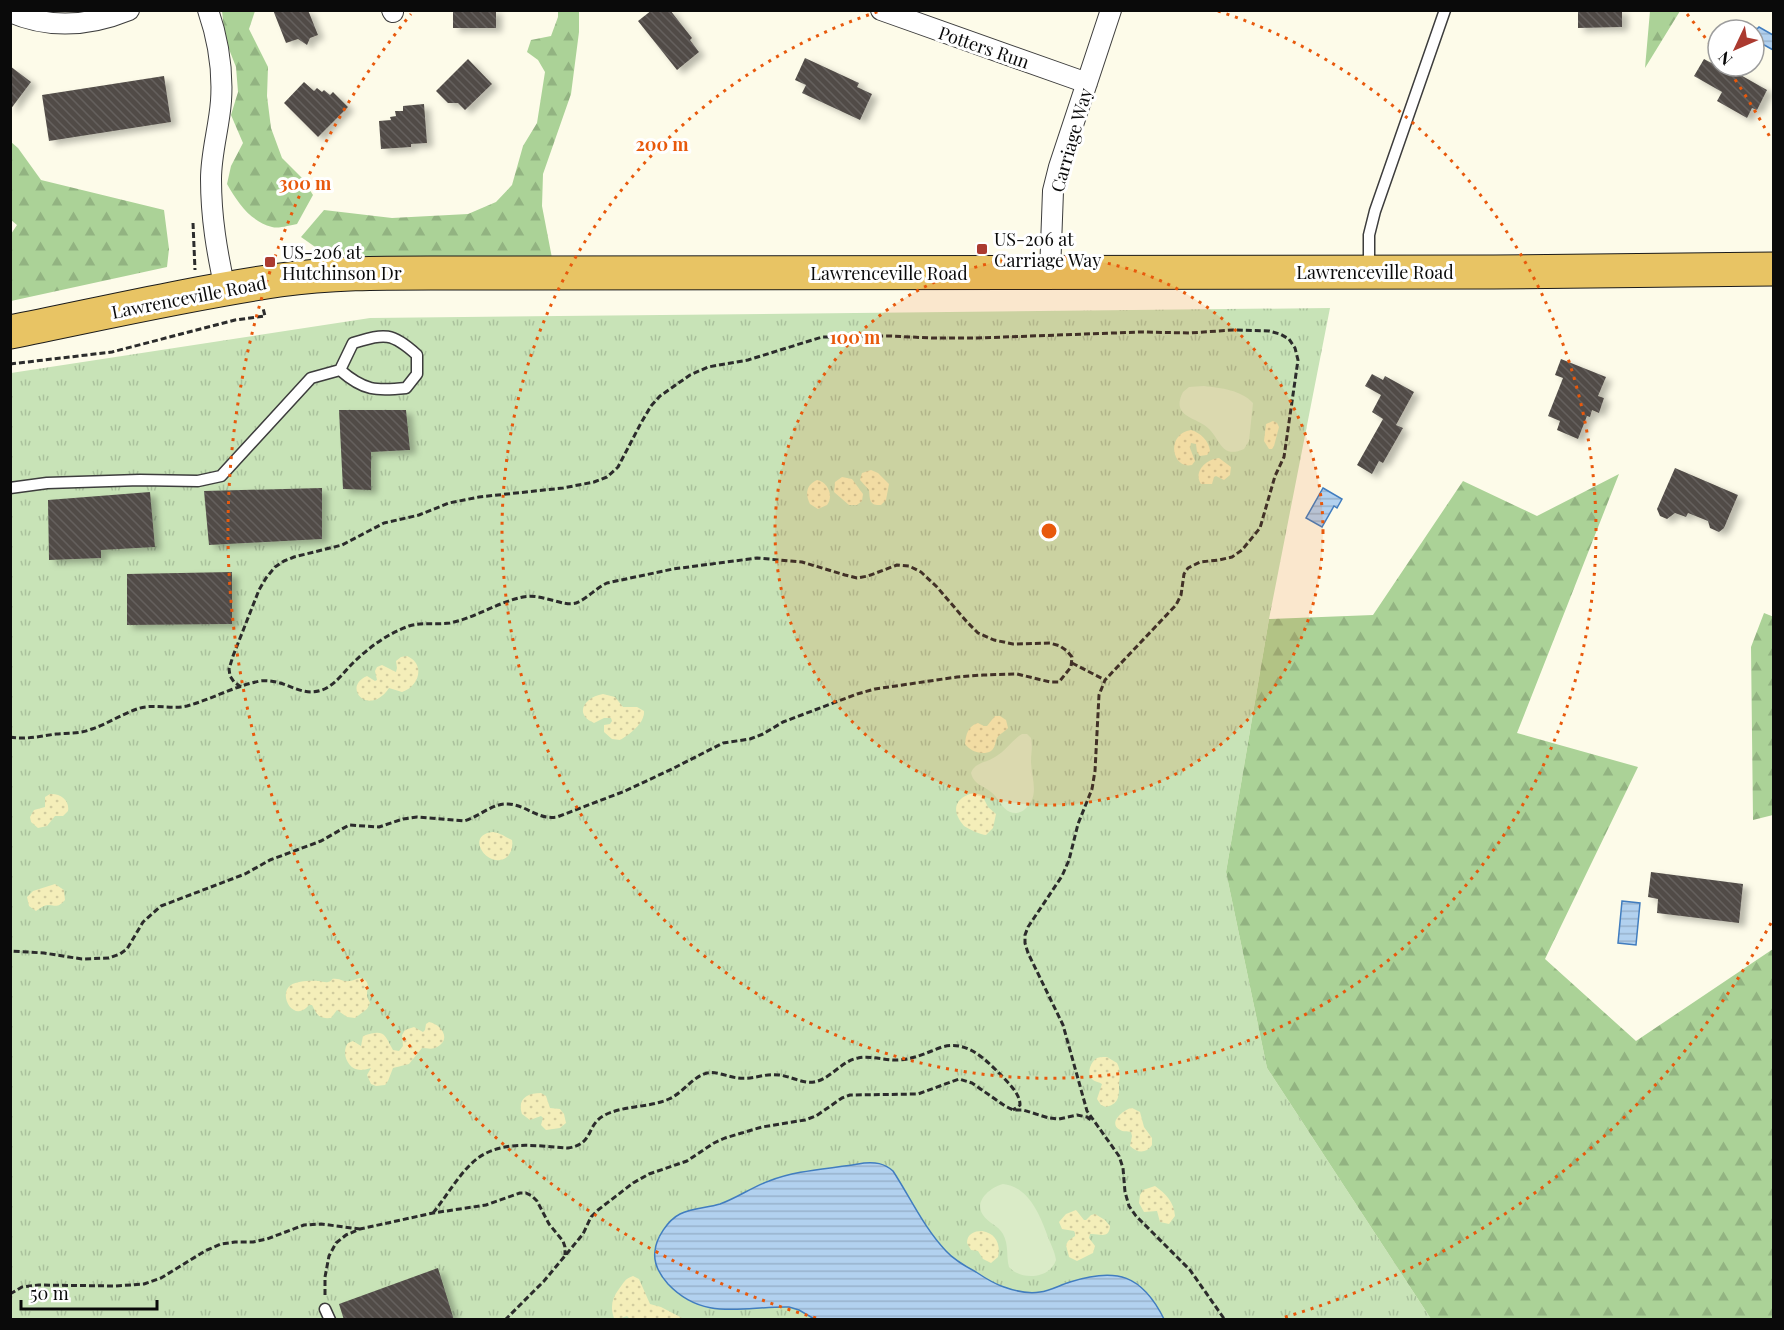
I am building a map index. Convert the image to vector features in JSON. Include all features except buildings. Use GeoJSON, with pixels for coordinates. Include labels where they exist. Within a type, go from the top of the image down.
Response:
{"type":"FeatureCollection","features":[{"type":"Feature","properties":{"kind":"highway","name":"Lawrenceville Road"},"geometry":{"type":"LineString","coordinates":[[10,332],[225,289],[345,274],[1773,269]]}},
{"type":"Feature","properties":{"kind":"street"},"geometry":{"type":"LineString","coordinates":[[10,12],[43,23],[68,24],[90,22],[129,10]]}},
{"type":"Feature","properties":{"kind":"street"},"geometry":{"type":"LineString","coordinates":[[208,10],[215,32],[220,67],[221,101],[214,140],[211,178],[213,233],[225,289]]}},
{"type":"Feature","properties":{"kind":"street","name":"Potters Run"},"geometry":{"type":"LineString","coordinates":[[881,10],[1087,83]]}},
{"type":"Feature","properties":{"kind":"street","name":"Carriage Way"},"geometry":{"type":"LineString","coordinates":[[1050,273],[1053,191],[1112,10]]}},
{"type":"Feature","properties":{"kind":"lane"},"geometry":{"type":"LineString","coordinates":[[1370,272],[1369,235],[1375,210],[1445,10]]}},
{"type":"Feature","properties":{"kind":"lane"},"geometry":{"type":"LineString","coordinates":[[10,488],[46,483],[198,481],[221,476],[311,378],[340,370],[353,343],[381,335],[402,341],[417,355],[417,374],[406,388],[380,391],[354,382],[340,370]]}},
{"type":"Feature","properties":{"kind":"path"},"geometry":{"type":"LineString","coordinates":[[10,364],[112,351],[235,320],[265,316],[258,284]]}},
{"type":"Feature","properties":{"kind":"path"},"geometry":{"type":"LineString","coordinates":[[241,687],[234,682],[229,669],[258,590],[275,567],[294,557],[342,545],[384,523],[419,515],[449,503],[479,497],[563,488],[607,477],[618,467],[651,406],[660,396],[690,375],[708,367],[748,360],[822,337],[977,338],[1233,330],[1269,331],[1289,339],[1296,348],[1298,360],[1284,457],[1275,476],[1260,528],[1242,550],[1232,557],[1192,564],[1184,574],[1181,595],[1176,606],[1105,680],[1099,695],[1092,789],[1078,824],[1070,860],[1025,935],[1025,943],[1032,962],[1063,1025],[1087,1110],[1093,1122],[1113,1145],[1119,1156],[1123,1168],[1125,1192],[1130,1206],[1136,1216],[1190,1270],[1225,1320]]}},
{"type":"Feature","properties":{"kind":"path"},"geometry":{"type":"LineString","coordinates":[[10,737],[42,737],[90,730],[138,709],[185,706],[260,681],[283,683],[310,692],[322,690],[332,684],[373,646],[389,635],[408,627],[451,622],[523,597],[536,596],[573,604],[607,583],[681,568],[757,558],[802,562],[857,578],[897,565],[909,566],[921,572],[937,587],[978,633],[994,640],[1013,644],[1050,643],[1060,646],[1072,657],[1071,668],[1059,681],[1050,682],[1017,674],[957,676],[856,694],[783,722],[750,739],[723,743],[625,791],[557,817],[548,819],[516,805],[506,804],[464,821],[417,817],[379,827],[349,825],[321,841],[270,860],[245,874],[161,906],[143,922],[127,949],[109,958],[82,959],[10,951]]}},
{"type":"Feature","properties":{"kind":"path"},"geometry":{"type":"LineString","coordinates":[[1072,663],[1105,680]]}},
{"type":"Feature","properties":{"kind":"path"},"geometry":{"type":"LineString","coordinates":[[434,1213],[465,1171],[480,1156],[501,1147],[516,1145],[568,1148],[576,1146],[589,1136],[600,1118],[670,1098],[693,1081],[709,1073],[739,1078],[777,1074],[814,1082],[858,1058],[897,1060],[957,1045],[973,1051],[1013,1089],[1020,1101],[1020,1105],[1014,1110]]}},
{"type":"Feature","properties":{"kind":"path"},"geometry":{"type":"LineString","coordinates":[[505,1320],[564,1257],[583,1234],[591,1217],[633,1183],[649,1174],[687,1161],[725,1138],[762,1127],[805,1120],[816,1116],[850,1095],[918,1094],[959,1079],[972,1083],[1005,1107],[1014,1110],[1059,1119],[1077,1115],[1093,1122]]}},
{"type":"Feature","properties":{"kind":"path"},"geometry":{"type":"LineString","coordinates":[[328,1314],[325,1277],[329,1256],[336,1243],[360,1228],[486,1205],[526,1192],[537,1201],[549,1224],[563,1241],[564,1257]]}},
{"type":"Feature","properties":{"kind":"path"},"geometry":{"type":"LineString","coordinates":[[10,1294],[22,1287],[39,1285],[144,1284],[160,1278],[221,1244],[267,1239],[304,1225],[321,1224],[360,1228]]}},
{"type":"Feature","properties":{"kind":"green space"},"geometry":{"type":"Polygon","coordinates":[[[222,11],[255,11],[249,29],[268,67],[267,96],[271,128],[282,158],[302,178],[313,195],[297,224],[275,227],[257,220],[240,204],[227,184],[231,166],[243,143],[231,115],[238,92],[236,67],[225,39],[222,11]]]}},
{"type":"Feature","properties":{"kind":"green space"},"geometry":{"type":"Polygon","coordinates":[[[558,11],[579,11],[579,32],[571,94],[543,174],[542,206],[552,258],[328,256],[301,237],[324,210],[392,218],[468,214],[496,202],[512,185],[523,146],[537,123],[545,72],[538,60],[527,52],[531,40],[551,36],[558,11]]]}},
{"type":"Feature","properties":{"kind":"green space"},"geometry":{"type":"Polygon","coordinates":[[[1650,11],[1680,11],[1645,68],[1650,11]]]}},
{"type":"Feature","properties":{"kind":"green space"},"geometry":{"type":"Polygon","coordinates":[[[11,142],[41,180],[164,210],[169,249],[167,267],[11,301],[11,234],[17,225],[11,220],[11,142]]]}},
{"type":"Feature","properties":{"kind":"green space"},"geometry":{"type":"Polygon","coordinates":[[[1330,308],[1269,619],[1226,872],[1267,1068],[1431,1319],[11,1319],[11,373],[370,318],[1330,308]]]}},
{"type":"Feature","properties":{"kind":"green space"},"geometry":{"type":"Polygon","coordinates":[[[1204,386],[1237,392],[1253,403],[1249,441],[1244,449],[1230,452],[1226,450],[1208,428],[1182,411],[1180,400],[1183,392],[1189,387],[1204,386]]]}},
{"type":"Feature","properties":{"kind":"green space"},"geometry":{"type":"Polygon","coordinates":[[[1619,474],[1517,733],[1638,767],[1545,959],[1636,1041],[1773,949],[1773,1319],[1431,1319],[1267,1068],[1226,872],[1269,619],[1373,615],[1463,481],[1537,516],[1619,474]]]}},
{"type":"Feature","properties":{"kind":"green space"},"geometry":{"type":"Polygon","coordinates":[[[1764,613],[1774,617],[1773,815],[1753,820],[1751,647],[1764,613]]]}},
{"type":"Feature","properties":{"kind":"green space"},"geometry":{"type":"Polygon","coordinates":[[[1022,734],[1027,734],[1031,738],[1034,793],[1024,810],[1014,813],[1002,806],[993,794],[972,777],[971,773],[981,763],[999,755],[1022,734]]]}},
{"type":"Feature","properties":{"kind":"green space"},"geometry":{"type":"Polygon","coordinates":[[[1003,1184],[1020,1190],[1027,1196],[1041,1220],[1056,1260],[1048,1271],[1042,1274],[1028,1276],[1009,1267],[1003,1234],[985,1218],[980,1210],[985,1195],[993,1188],[1003,1184]]]}},
{"type":"Feature","properties":{"kind":"sand"},"geometry":{"type":"Polygon","coordinates":[[[1273,421],[1279,427],[1274,446],[1269,449],[1264,441],[1266,424],[1273,421]]]}},
{"type":"Feature","properties":{"kind":"sand"},"geometry":{"type":"Polygon","coordinates":[[[1191,430],[1204,438],[1210,451],[1207,455],[1200,456],[1196,444],[1191,443],[1190,448],[1195,461],[1192,465],[1185,465],[1176,457],[1175,444],[1177,438],[1191,430]]]}},
{"type":"Feature","properties":{"kind":"sand"},"geometry":{"type":"Polygon","coordinates":[[[1219,458],[1231,467],[1230,475],[1224,480],[1214,477],[1212,484],[1201,484],[1199,475],[1202,467],[1219,458]]]}},
{"type":"Feature","properties":{"kind":"sand"},"geometry":{"type":"Polygon","coordinates":[[[871,470],[878,473],[889,484],[886,500],[881,505],[872,503],[869,490],[860,480],[862,473],[871,470]]]}},
{"type":"Feature","properties":{"kind":"sand"},"geometry":{"type":"Polygon","coordinates":[[[842,477],[852,479],[863,494],[862,501],[857,505],[849,505],[834,492],[835,482],[842,477]]]}},
{"type":"Feature","properties":{"kind":"sand"},"geometry":{"type":"Polygon","coordinates":[[[817,480],[827,486],[830,494],[827,505],[818,509],[810,504],[807,497],[809,487],[817,480]]]}},
{"type":"Feature","properties":{"kind":"sand"},"geometry":{"type":"Polygon","coordinates":[[[407,656],[417,664],[418,670],[416,681],[408,689],[402,692],[389,688],[381,697],[373,700],[366,700],[357,693],[360,681],[367,676],[377,680],[375,671],[377,667],[382,665],[396,672],[396,661],[407,656]]]}},
{"type":"Feature","properties":{"kind":"sand"},"geometry":{"type":"Polygon","coordinates":[[[603,694],[615,697],[623,707],[637,707],[644,711],[639,724],[620,740],[612,739],[604,732],[604,725],[610,724],[611,718],[604,718],[594,723],[584,715],[584,706],[587,702],[603,694]]]}},
{"type":"Feature","properties":{"kind":"sand"},"geometry":{"type":"Polygon","coordinates":[[[995,716],[1006,720],[1008,728],[998,736],[993,749],[980,753],[967,747],[965,740],[970,728],[978,723],[987,726],[995,716]]]}},
{"type":"Feature","properties":{"kind":"sand"},"geometry":{"type":"Polygon","coordinates":[[[973,793],[982,795],[988,807],[996,814],[993,828],[986,835],[964,826],[957,815],[958,802],[973,793]]]}},
{"type":"Feature","properties":{"kind":"sand"},"geometry":{"type":"Polygon","coordinates":[[[50,794],[64,798],[68,811],[63,816],[55,816],[47,826],[38,828],[31,822],[30,817],[34,810],[45,807],[45,797],[50,794]]]}},
{"type":"Feature","properties":{"kind":"sand"},"geometry":{"type":"Polygon","coordinates":[[[493,832],[512,840],[510,853],[500,860],[487,856],[480,845],[480,839],[484,835],[493,832]]]}},
{"type":"Feature","properties":{"kind":"sand"},"geometry":{"type":"Polygon","coordinates":[[[55,884],[64,890],[65,900],[62,903],[57,906],[47,905],[36,911],[29,906],[27,897],[33,891],[55,884]]]}},
{"type":"Feature","properties":{"kind":"sand"},"geometry":{"type":"Polygon","coordinates":[[[360,978],[367,983],[367,996],[370,1003],[367,1009],[355,1018],[347,1017],[337,1010],[331,1018],[324,1018],[317,1014],[312,1005],[298,1011],[289,1006],[287,989],[296,983],[327,982],[333,979],[350,981],[360,978]]]}},
{"type":"Feature","properties":{"kind":"sand"},"geometry":{"type":"Polygon","coordinates":[[[429,1022],[441,1029],[444,1040],[437,1047],[422,1048],[409,1064],[393,1068],[385,1085],[371,1084],[367,1075],[371,1068],[356,1069],[347,1060],[345,1051],[348,1043],[353,1041],[361,1046],[363,1036],[382,1034],[393,1050],[399,1051],[403,1046],[402,1035],[405,1030],[414,1027],[423,1032],[429,1022]]]}},
{"type":"Feature","properties":{"kind":"sand"},"geometry":{"type":"Polygon","coordinates":[[[1107,1057],[1117,1063],[1120,1075],[1118,1098],[1114,1104],[1106,1107],[1101,1105],[1097,1099],[1102,1084],[1093,1080],[1089,1072],[1095,1060],[1107,1057]]]}},
{"type":"Feature","properties":{"kind":"sand"},"geometry":{"type":"Polygon","coordinates":[[[541,1093],[546,1096],[550,1108],[560,1109],[564,1114],[566,1123],[560,1128],[546,1130],[541,1125],[543,1118],[541,1116],[530,1120],[522,1114],[521,1104],[524,1098],[531,1094],[541,1093]]]}},
{"type":"Feature","properties":{"kind":"sand"},"geometry":{"type":"Polygon","coordinates":[[[1132,1108],[1140,1112],[1144,1127],[1152,1138],[1152,1145],[1144,1151],[1138,1151],[1130,1146],[1131,1132],[1121,1131],[1115,1124],[1121,1114],[1132,1108]]]}},
{"type":"Feature","properties":{"kind":"sand"},"geometry":{"type":"Polygon","coordinates":[[[1155,1186],[1166,1195],[1173,1207],[1175,1216],[1169,1224],[1160,1222],[1157,1211],[1144,1212],[1139,1203],[1143,1190],[1155,1186]]]}},
{"type":"Feature","properties":{"kind":"sand"},"geometry":{"type":"Polygon","coordinates":[[[1076,1210],[1084,1220],[1095,1214],[1110,1226],[1106,1234],[1090,1234],[1089,1238],[1095,1246],[1093,1253],[1077,1261],[1069,1257],[1066,1245],[1075,1233],[1062,1229],[1059,1222],[1066,1214],[1076,1210]]]}},
{"type":"Feature","properties":{"kind":"sand"},"geometry":{"type":"Polygon","coordinates":[[[982,1231],[991,1234],[998,1244],[998,1257],[991,1263],[983,1259],[978,1251],[971,1250],[967,1243],[968,1237],[982,1231]]]}},
{"type":"Feature","properties":{"kind":"sand"},"geometry":{"type":"Polygon","coordinates":[[[633,1276],[639,1279],[650,1304],[684,1319],[630,1319],[627,1316],[614,1318],[612,1303],[615,1296],[624,1281],[633,1276]]]}},
{"type":"Feature","properties":{"kind":"water"},"geometry":{"type":"Polygon","coordinates":[[[1766,31],[1773,35],[1773,50],[1766,46],[1766,31]]]}},
{"type":"Feature","properties":{"kind":"water"},"geometry":{"type":"Polygon","coordinates":[[[1323,488],[1342,499],[1337,508],[1334,506],[1322,527],[1306,518],[1323,488]]]}},
{"type":"Feature","properties":{"kind":"water"},"geometry":{"type":"Polygon","coordinates":[[[1622,901],[1640,903],[1636,945],[1618,943],[1622,901]]]}},
{"type":"Feature","properties":{"kind":"water"},"geometry":{"type":"Polygon","coordinates":[[[864,1163],[879,1164],[893,1171],[924,1222],[946,1251],[960,1263],[993,1283],[1017,1291],[1035,1293],[1087,1277],[1101,1275],[1126,1278],[1147,1293],[1164,1319],[816,1320],[789,1307],[710,1308],[682,1296],[668,1284],[660,1273],[656,1265],[656,1246],[667,1225],[680,1214],[720,1204],[781,1177],[864,1163]]]}},
{"type":"Feature","properties":{"kind":"place","name":"US-206 at Carriage Way"},"geometry":{"type":"Point","coordinates":[982,249]}},
{"type":"Feature","properties":{"kind":"place","name":"US-206 at Hutchinson Dr"},"geometry":{"type":"Point","coordinates":[270,262]}}]}
